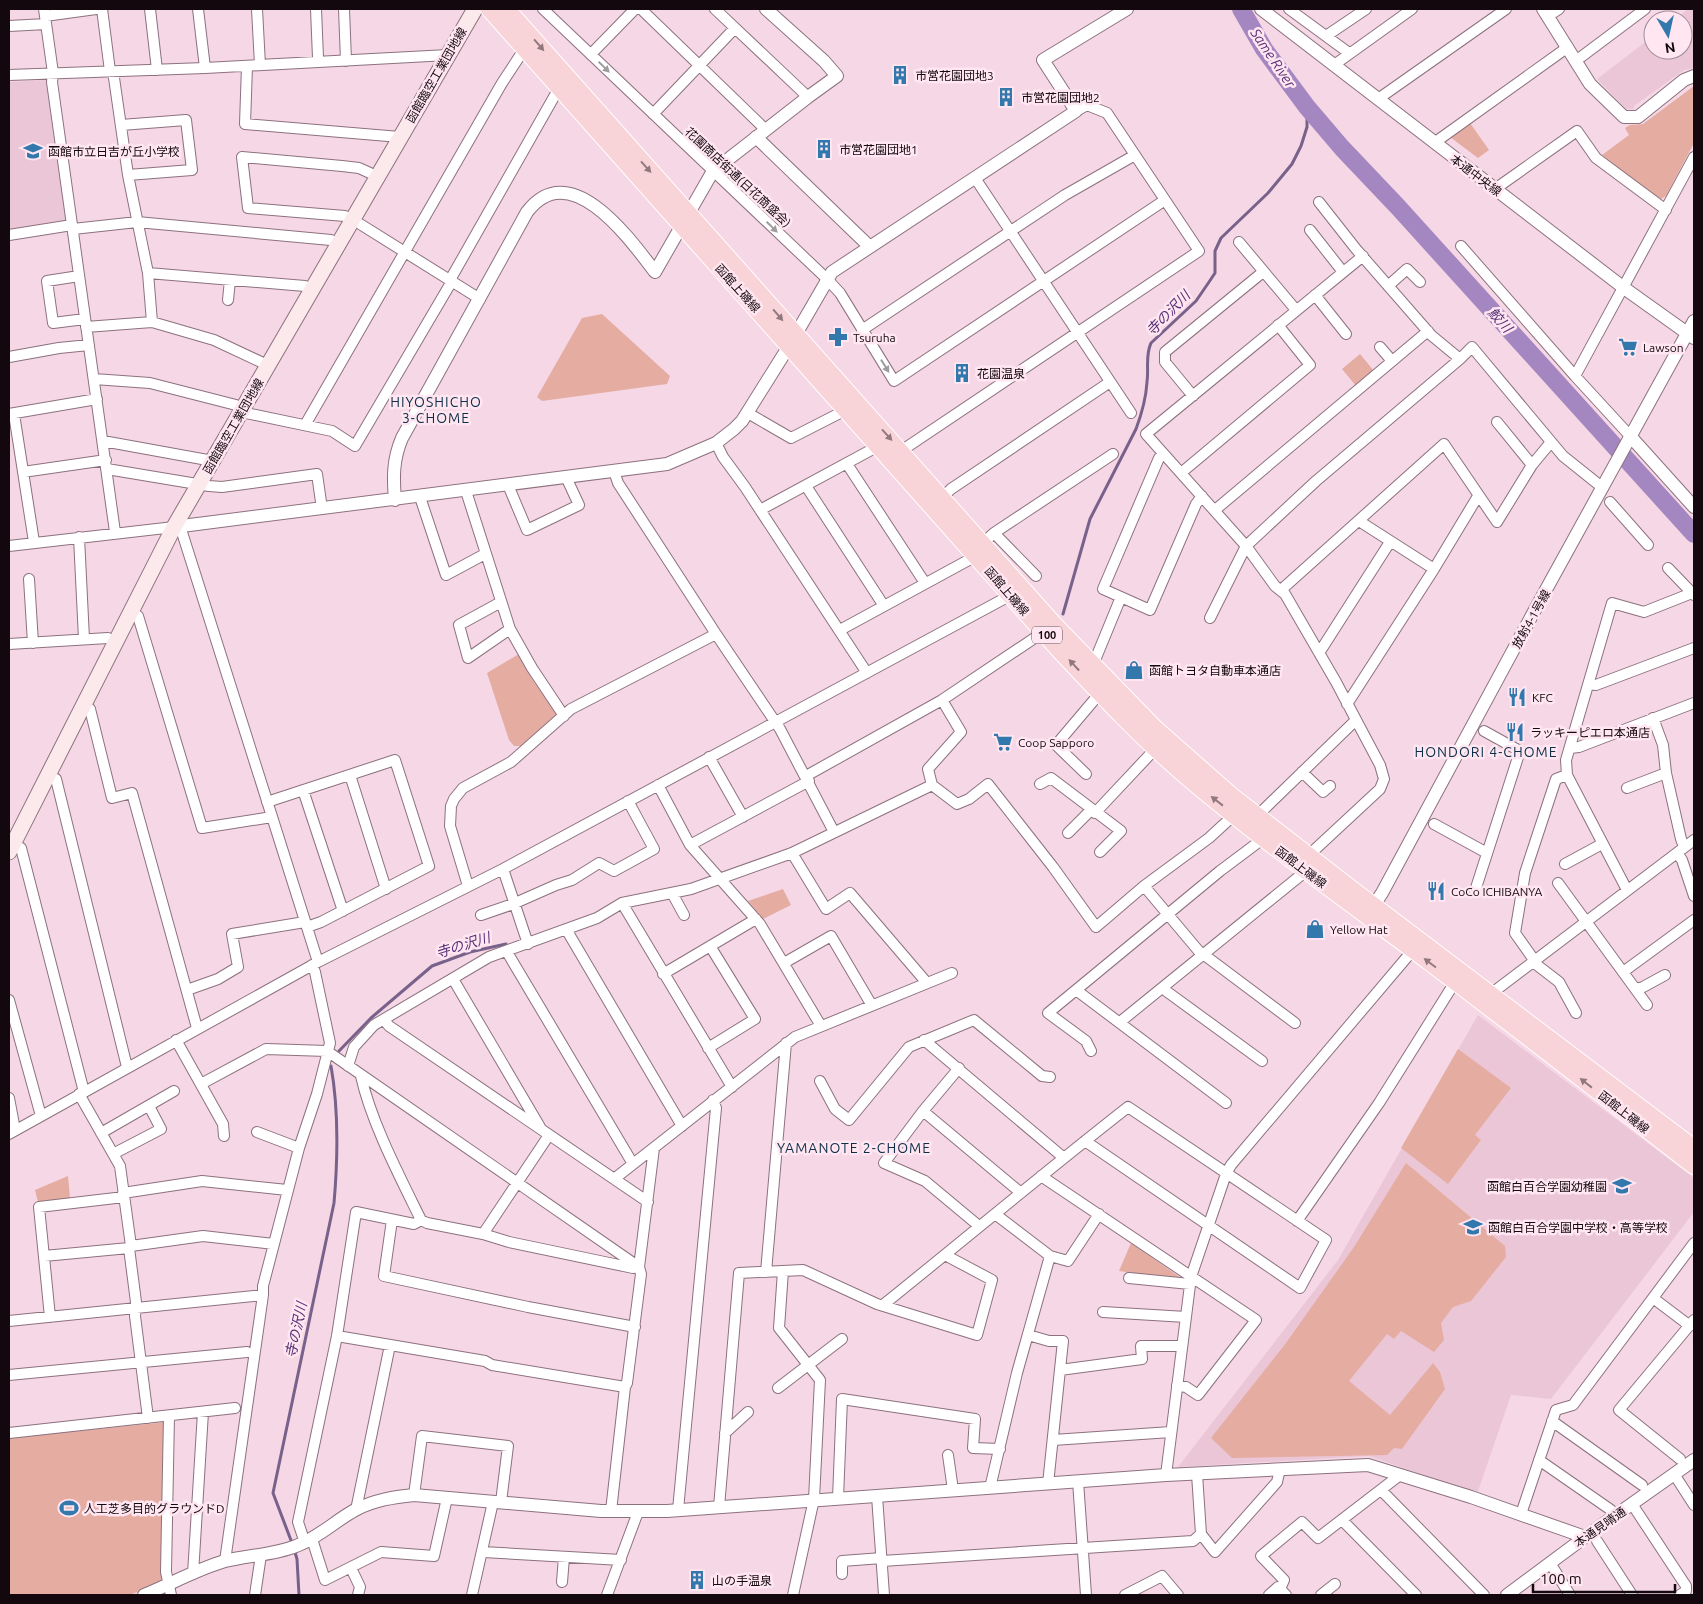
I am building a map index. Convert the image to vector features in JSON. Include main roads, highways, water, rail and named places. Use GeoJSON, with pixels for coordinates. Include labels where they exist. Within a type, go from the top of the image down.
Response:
{"type":"FeatureCollection","features":[{"type":"Feature","properties":{"kind":"main road","name":"函館臨空工業団地線"},"geometry":{"type":"LineString","coordinates":[[13,846],[199,484],[213,461],[238,409],[475,9]]}},
{"type":"Feature","properties":{"kind":"main road","name":"函館上磯線"},"geometry":{"type":"LineString","coordinates":[[489,9],[559,88],[685,220]]}},
{"type":"Feature","properties":{"kind":"main road","name":"函館上磯線"},"geometry":{"type":"LineString","coordinates":[[507,9],[685,220],[792,341],[984,544],[1011,595],[1093,665],[1155,728],[1231,795],[1258,816],[1308,863],[1371,911],[1492,993],[1694,1148]]}},
{"type":"Feature","properties":{"kind":"main road","name":"函館上磯線"},"geometry":{"type":"LineString","coordinates":[[792,341],[901,451],[984,544],[1100,693],[1194,783],[1264,838],[1308,863]]}},
{"type":"Feature","properties":{"kind":"main road","name":"函館上磯線"},"geometry":{"type":"LineString","coordinates":[[1371,911],[1413,950],[1694,1166]]}},
{"type":"Feature","properties":{"kind":"waterway","name":"鮫川"},"geometry":{"type":"LineString","coordinates":[[1241,9],[1264,49],[1307,107],[1342,148],[1398,207],[1694,534]]}},
{"type":"Feature","properties":{"kind":"waterway","name":"寺の沢川"},"geometry":{"type":"LineString","coordinates":[[1063,614],[1090,519],[1136,429],[1140,417],[1146,394],[1148,353],[1151,343],[1196,301],[1209,282],[1215,273],[1215,251],[1221,238],[1268,193],[1292,164],[1301,146],[1307,127],[1307,107]]}},
{"type":"Feature","properties":{"kind":"waterway","name":"寺の沢川"},"geometry":{"type":"LineString","coordinates":[[339,1051],[371,1018],[432,966],[470,952],[506,944]]}},
{"type":"Feature","properties":{"kind":"waterway","name":"寺の沢川"},"geometry":{"type":"LineString","coordinates":[[292,1543],[273,1493],[334,1203],[337,1134],[331,1066]]}},
{"type":"Feature","properties":{"kind":"waterway","name":"寺の沢川"},"geometry":{"type":"LineString","coordinates":[[294,1549],[297,1559],[299,1595]]}},
{"type":"Feature","properties":{"kind":"place","name":"市営花園団地3"},"geometry":{"type":"Point","coordinates":[900,75]}},
{"type":"Feature","properties":{"kind":"place","name":"市営花園団地2"},"geometry":{"type":"Point","coordinates":[1006,97]}},
{"type":"Feature","properties":{"kind":"place","name":"市営花園団地1"},"geometry":{"type":"Point","coordinates":[824,149]}},
{"type":"Feature","properties":{"kind":"place","name":"函館市立日吉が丘小学校"},"geometry":{"type":"Point","coordinates":[33,151]}},
{"type":"Feature","properties":{"kind":"place","name":"Tsuruha"},"geometry":{"type":"Point","coordinates":[838,337]}},
{"type":"Feature","properties":{"kind":"place","name":"Lawson"},"geometry":{"type":"Point","coordinates":[1628,347]}},
{"type":"Feature","properties":{"kind":"place","name":"花園温泉"},"geometry":{"type":"Point","coordinates":[962,373]}},
{"type":"Feature","properties":{"kind":"place","name":"函館トヨタ自動車本通店"},"geometry":{"type":"Point","coordinates":[1134,670]}},
{"type":"Feature","properties":{"kind":"place","name":"KFC"},"geometry":{"type":"Point","coordinates":[1517,697]}},
{"type":"Feature","properties":{"kind":"place","name":"ラッキーピエロ本通店"},"geometry":{"type":"Point","coordinates":[1515,732]}},
{"type":"Feature","properties":{"kind":"place","name":"Coop Sapporo"},"geometry":{"type":"Point","coordinates":[1003,742]}},
{"type":"Feature","properties":{"kind":"place","name":"CoCo ICHIBANYA"},"geometry":{"type":"Point","coordinates":[1436,891]}},
{"type":"Feature","properties":{"kind":"place","name":"Yellow Hat"},"geometry":{"type":"Point","coordinates":[1315,929]}},
{"type":"Feature","properties":{"kind":"place","name":"函館白百合学園幼稚園"},"geometry":{"type":"Point","coordinates":[1622,1186]}},
{"type":"Feature","properties":{"kind":"place","name":"函館白百合学園中学校・高等学校"},"geometry":{"type":"Point","coordinates":[1473,1227]}},
{"type":"Feature","properties":{"kind":"place","name":"人工芝多目的グラウンドD"},"geometry":{"type":"Point","coordinates":[69,1508]}},
{"type":"Feature","properties":{"kind":"place","name":"山の手温泉"},"geometry":{"type":"Point","coordinates":[697,1580]}},
{"type":"Feature","properties":{"kind":"district","name":"HIYOSHICHO 3-CHOME"},"geometry":{"type":"Point","coordinates":[436,410]}},
{"type":"Feature","properties":{"kind":"district","name":"HONDORI 4-CHOME"},"geometry":{"type":"Point","coordinates":[1486,752]}},
{"type":"Feature","properties":{"kind":"district","name":"YAMANOTE 2-CHOME"},"geometry":{"type":"Point","coordinates":[854,1148]}},
{"type":"Feature","properties":{"kind":"water label","name":"Same River"},"geometry":{"type":"Point","coordinates":[1273,58]}}]}
